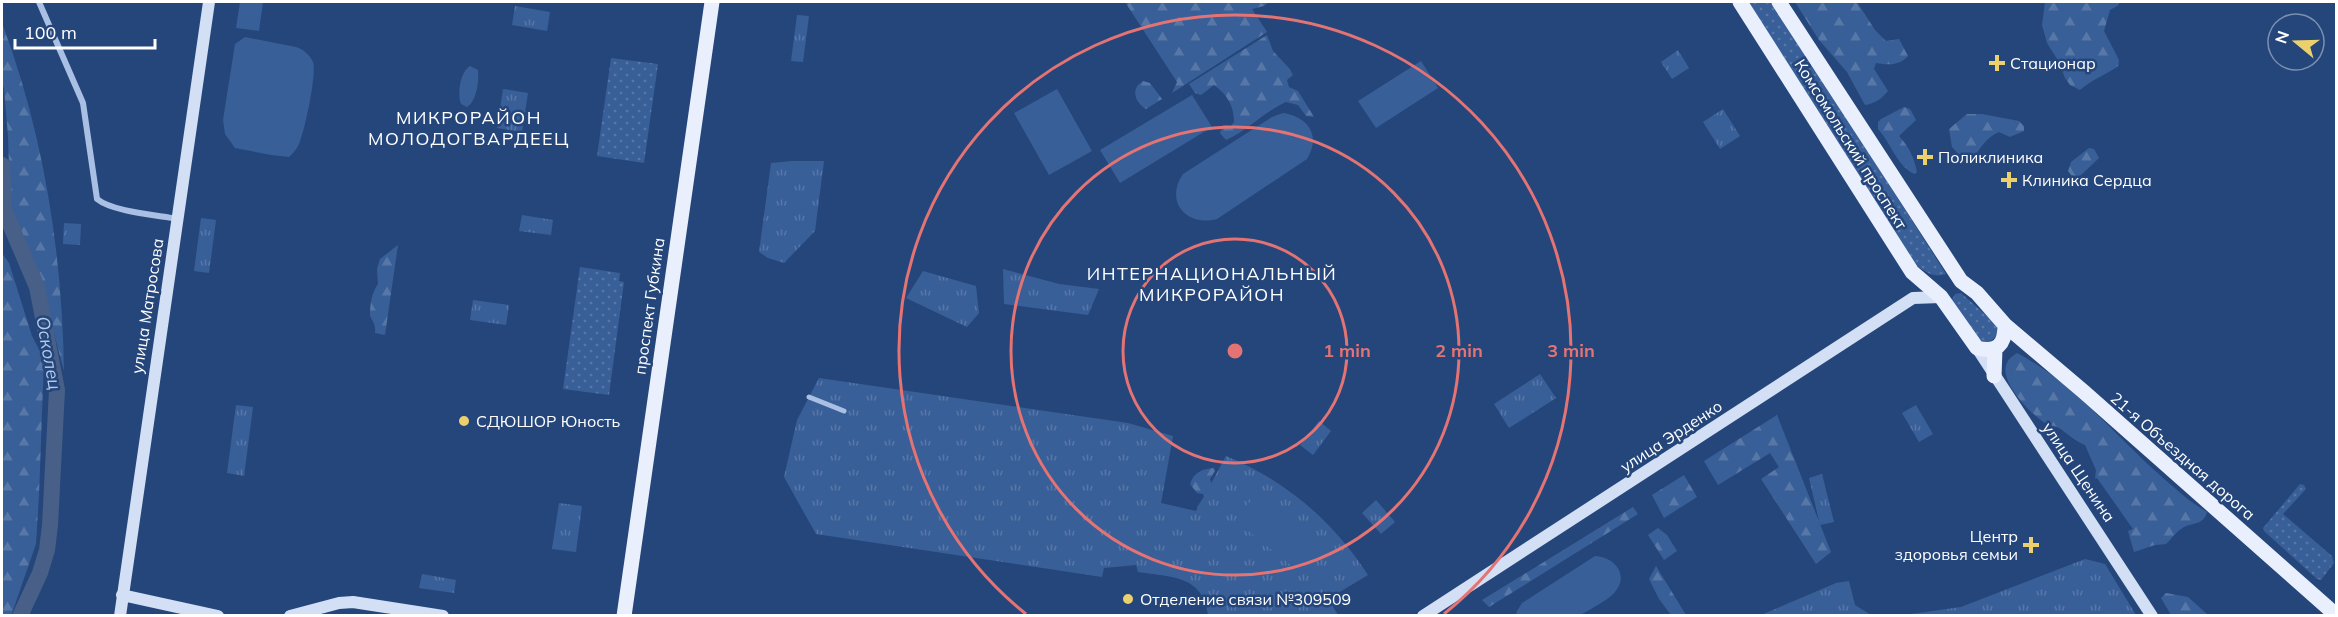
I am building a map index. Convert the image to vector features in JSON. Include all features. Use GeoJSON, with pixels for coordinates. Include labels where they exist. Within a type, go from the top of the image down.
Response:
{"type":"FeatureCollection","features":[{"type":"Feature","properties":{"kind":"main road","name":"улица Матросова"},"geometry":{"type":"LineString","coordinates":[[123,615],[123,595],[209,2]]}},
{"type":"Feature","properties":{"kind":"main road","name":"проспект Губкина"},"geometry":{"type":"LineString","coordinates":[[624,615],[712,2]]}},
{"type":"Feature","properties":{"kind":"main road","name":"Комсомольский проспект"},"geometry":{"type":"LineString","coordinates":[[1740,2],[1912,273],[1941,297],[1977,348]]}},
{"type":"Feature","properties":{"kind":"main road","name":"Комсомольский проспект"},"geometry":{"type":"LineString","coordinates":[[1779,2],[1960,281],[1977,293],[2005,325]]}},
{"type":"Feature","properties":{"kind":"main road"},"geometry":{"type":"LineString","coordinates":[[1941,297],[1948,285],[1960,281]]}},
{"type":"Feature","properties":{"kind":"main road","name":"улица Эрденко"},"geometry":{"type":"LineString","coordinates":[[1423,615],[1913,298],[1941,297]]}},
{"type":"Feature","properties":{"kind":"main road"},"geometry":{"type":"LineString","coordinates":[[1994,376],[1999,346],[2005,334],[2005,325]]}},
{"type":"Feature","properties":{"kind":"main road","name":"21-я Объездная дорога"},"geometry":{"type":"LineString","coordinates":[[2005,325],[2337,615]]}},
{"type":"Feature","properties":{"kind":"main road"},"geometry":{"type":"LineString","coordinates":[[1977,348],[1987,350],[2019,343],[2031,347]]}},
{"type":"Feature","properties":{"kind":"main road","name":"улица Щенина"},"geometry":{"type":"LineString","coordinates":[[1977,348],[2152,615]]}},
{"type":"Feature","properties":{"kind":"main road"},"geometry":{"type":"LineString","coordinates":[[123,595],[218,615]]}},
{"type":"Feature","properties":{"kind":"main road"},"geometry":{"type":"LineString","coordinates":[[290,615],[339,603],[361,602],[443,615]]}},
{"type":"Feature","properties":{"kind":"main road"},"geometry":{"type":"LineString","coordinates":[[336,615],[339,603]]}},
{"type":"Feature","properties":{"kind":"street"},"geometry":{"type":"LineString","coordinates":[[39,2],[83,103],[98,199],[104,205],[141,214],[178,219]]}},
{"type":"Feature","properties":{"kind":"street"},"geometry":{"type":"LineString","coordinates":[[809,397],[844,411]]}},
{"type":"Feature","properties":{"kind":"green space"},"geometry":{"type":"Polygon","coordinates":[[[240,2],[263,2],[259,31],[236,28],[240,2]]]}},
{"type":"Feature","properties":{"kind":"green space"},"geometry":{"type":"Polygon","coordinates":[[[1125,2],[1269,2],[1252,9],[1267,32],[1172,93],[1177,82],[1125,2]]]}},
{"type":"Feature","properties":{"kind":"green space"},"geometry":{"type":"Polygon","coordinates":[[[1745,2],[1773,2],[1946,274],[1932,275],[1912,262],[1745,2]]]}},
{"type":"Feature","properties":{"kind":"green space"},"geometry":{"type":"Polygon","coordinates":[[[1795,2],[1857,2],[1875,30],[1886,41],[1899,39],[1908,56],[1897,63],[1876,63],[1874,69],[1888,91],[1883,96],[1865,105],[1847,72],[1819,40],[1795,2]]]}},
{"type":"Feature","properties":{"kind":"green space"},"geometry":{"type":"Polygon","coordinates":[[[2045,2],[2120,2],[2110,10],[2104,31],[2119,60],[2118,66],[2080,90],[2070,85],[2047,43],[2042,25],[2045,2]]]}},
{"type":"Feature","properties":{"kind":"green space"},"geometry":{"type":"Polygon","coordinates":[[[515,6],[550,12],[547,31],[512,25],[515,6]]]}},
{"type":"Feature","properties":{"kind":"green space"},"geometry":{"type":"Polygon","coordinates":[[[797,15],[809,16],[803,62],[791,61],[797,15]]]}},
{"type":"Feature","properties":{"kind":"green space"},"geometry":{"type":"Polygon","coordinates":[[[2,23],[29,108],[48,194],[59,282],[64,371],[37,270],[19,233],[10,202],[8,136],[2,81],[2,23]]]}},
{"type":"Feature","properties":{"kind":"green space"},"geometry":{"type":"Polygon","coordinates":[[[1267,35],[1273,51],[1293,75],[1287,80],[1289,87],[1298,91],[1314,117],[1306,116],[1298,105],[1286,102],[1226,140],[1220,133],[1223,125],[1231,126],[1234,122],[1233,110],[1229,101],[1214,85],[1201,95],[1195,93],[1189,84],[1267,35]]]}},
{"type":"Feature","properties":{"kind":"green space"},"geometry":{"type":"Polygon","coordinates":[[[245,37],[299,48],[313,62],[312,89],[305,125],[298,146],[289,157],[235,148],[225,134],[223,120],[235,44],[245,37]]]}},
{"type":"Feature","properties":{"kind":"green space"},"geometry":{"type":"Polygon","coordinates":[[[1678,50],[1689,68],[1672,79],[1661,62],[1678,50]]]}},
{"type":"Feature","properties":{"kind":"green space"},"geometry":{"type":"Polygon","coordinates":[[[611,58],[658,64],[644,163],[597,156],[611,58]]]}},
{"type":"Feature","properties":{"kind":"green space"},"geometry":{"type":"Polygon","coordinates":[[[1421,61],[1438,88],[1376,128],[1358,101],[1421,61]]]}},
{"type":"Feature","properties":{"kind":"green space"},"geometry":{"type":"Polygon","coordinates":[[[470,66],[478,70],[478,80],[475,96],[467,107],[461,104],[459,89],[464,73],[470,66]]]}},
{"type":"Feature","properties":{"kind":"green space"},"geometry":{"type":"Polygon","coordinates":[[[1143,81],[1150,83],[1162,99],[1146,109],[1139,103],[1135,92],[1143,81]]]}},
{"type":"Feature","properties":{"kind":"green space"},"geometry":{"type":"Polygon","coordinates":[[[503,89],[528,93],[522,132],[497,128],[503,89]]]}},
{"type":"Feature","properties":{"kind":"green space"},"geometry":{"type":"Polygon","coordinates":[[[1057,89],[1092,151],[1049,175],[1014,113],[1057,89]]]}},
{"type":"Feature","properties":{"kind":"green space"},"geometry":{"type":"Polygon","coordinates":[[[1192,95],[1212,127],[1120,183],[1100,150],[1192,95]]]}},
{"type":"Feature","properties":{"kind":"green space"},"geometry":{"type":"Polygon","coordinates":[[[1904,107],[1910,109],[1916,120],[1899,136],[1913,157],[1917,172],[1915,174],[1899,161],[1878,129],[1878,122],[1881,119],[1904,107]]]}},
{"type":"Feature","properties":{"kind":"green space"},"geometry":{"type":"Polygon","coordinates":[[[1723,109],[1740,136],[1720,149],[1703,122],[1723,109]]]}},
{"type":"Feature","properties":{"kind":"green space"},"geometry":{"type":"Polygon","coordinates":[[[1283,113],[1300,119],[1310,129],[1313,143],[1307,159],[1217,219],[1206,221],[1188,216],[1177,203],[1178,184],[1183,174],[1272,117],[1283,113]]]}},
{"type":"Feature","properties":{"kind":"green space"},"geometry":{"type":"Polygon","coordinates":[[[1967,114],[1982,114],[2019,121],[2024,126],[2024,131],[2010,137],[1999,132],[1988,139],[1974,157],[1963,159],[1952,147],[1949,129],[1967,114]]]}},
{"type":"Feature","properties":{"kind":"green space"},"geometry":{"type":"Polygon","coordinates":[[[2089,148],[2094,149],[2099,158],[2074,179],[2068,171],[2071,162],[2089,148]]]}},
{"type":"Feature","properties":{"kind":"green space"},"geometry":{"type":"Polygon","coordinates":[[[824,161],[815,231],[784,263],[768,258],[759,252],[771,163],[824,161]]]}},
{"type":"Feature","properties":{"kind":"green space"},"geometry":{"type":"Polygon","coordinates":[[[522,215],[553,220],[551,235],[519,231],[522,215]]]}},
{"type":"Feature","properties":{"kind":"green space"},"geometry":{"type":"Polygon","coordinates":[[[201,218],[216,220],[209,273],[194,271],[201,218]]]}},
{"type":"Feature","properties":{"kind":"green space"},"geometry":{"type":"Polygon","coordinates":[[[64,223],[81,224],[80,245],[63,244],[64,223]]]}},
{"type":"Feature","properties":{"kind":"green space"},"geometry":{"type":"Polygon","coordinates":[[[398,245],[385,335],[375,333],[370,310],[373,294],[378,284],[377,269],[380,259],[398,245]]]}},
{"type":"Feature","properties":{"kind":"green space"},"geometry":{"type":"Polygon","coordinates":[[[2,253],[9,263],[32,336],[44,359],[36,544],[11,616],[2,615],[2,253]]]}},
{"type":"Feature","properties":{"kind":"green space"},"geometry":{"type":"Polygon","coordinates":[[[580,267],[620,273],[619,281],[624,282],[609,395],[563,389],[580,267]]]}},
{"type":"Feature","properties":{"kind":"green space"},"geometry":{"type":"Polygon","coordinates":[[[1003,269],[1059,284],[1099,289],[1088,315],[1004,304],[1003,269]]]}},
{"type":"Feature","properties":{"kind":"green space"},"geometry":{"type":"Polygon","coordinates":[[[923,271],[976,286],[979,313],[967,327],[906,298],[923,271]]]}},
{"type":"Feature","properties":{"kind":"green space"},"geometry":{"type":"Polygon","coordinates":[[[1961,293],[1996,324],[1998,331],[1991,340],[1980,341],[1951,302],[1955,294],[1961,293]]]}},
{"type":"Feature","properties":{"kind":"green space"},"geometry":{"type":"Polygon","coordinates":[[[473,300],[509,305],[506,325],[470,320],[473,300]]]}},
{"type":"Feature","properties":{"kind":"green space"},"geometry":{"type":"Polygon","coordinates":[[[2017,353],[2038,365],[2076,395],[2145,462],[2190,501],[2207,512],[2203,519],[2181,529],[2166,544],[2134,552],[2128,531],[2133,529],[2097,478],[2095,479],[2096,470],[2085,445],[2039,419],[2011,388],[2005,370],[2009,360],[2017,353]]]}},
{"type":"Feature","properties":{"kind":"green space"},"geometry":{"type":"Polygon","coordinates":[[[1540,374],[1556,398],[1509,428],[1494,404],[1540,374]]]}},
{"type":"Feature","properties":{"kind":"green space"},"geometry":{"type":"Polygon","coordinates":[[[819,378],[1128,423],[1173,436],[1161,503],[1196,511],[1226,456],[1268,477],[1306,504],[1339,537],[1368,575],[1328,599],[1338,615],[1208,615],[1200,592],[1192,585],[1173,577],[1138,572],[1136,565],[1104,568],[1102,577],[816,534],[784,477],[797,420],[819,378]]]}},
{"type":"Feature","properties":{"kind":"green space"},"geometry":{"type":"Polygon","coordinates":[[[236,405],[253,407],[244,476],[227,473],[236,405]]]}},
{"type":"Feature","properties":{"kind":"green space"},"geometry":{"type":"Polygon","coordinates":[[[1916,405],[1933,434],[1919,442],[1902,413],[1916,405]]]}},
{"type":"Feature","properties":{"kind":"green space"},"geometry":{"type":"Polygon","coordinates":[[[1777,415],[1831,552],[1816,564],[1761,479],[1779,467],[1770,453],[1718,485],[1704,461],[1777,415]]]}},
{"type":"Feature","properties":{"kind":"green space"},"geometry":{"type":"Polygon","coordinates":[[[1319,421],[1331,431],[1313,455],[1300,445],[1319,421]]]}},
{"type":"Feature","properties":{"kind":"green space"},"geometry":{"type":"Polygon","coordinates":[[[1214,468],[1215,471],[1210,479],[1213,489],[1197,513],[1197,507],[1204,497],[1203,494],[1197,493],[1190,484],[1199,472],[1214,468]]]}},
{"type":"Feature","properties":{"kind":"green space"},"geometry":{"type":"Polygon","coordinates":[[[1822,474],[1834,522],[1820,525],[1809,478],[1822,474]]]}},
{"type":"Feature","properties":{"kind":"green space"},"geometry":{"type":"Polygon","coordinates":[[[1684,475],[1697,497],[1664,518],[1652,495],[1684,475]]]}},
{"type":"Feature","properties":{"kind":"green space"},"geometry":{"type":"Polygon","coordinates":[[[2300,484],[2306,489],[2283,514],[2332,556],[2334,563],[2321,580],[2317,579],[2263,528],[2300,484]]]}},
{"type":"Feature","properties":{"kind":"green space"},"geometry":{"type":"Polygon","coordinates":[[[1258,492],[1321,543],[1298,571],[1235,520],[1258,492]]]}},
{"type":"Feature","properties":{"kind":"green space"},"geometry":{"type":"Polygon","coordinates":[[[1376,500],[1395,522],[1381,534],[1362,513],[1376,500]]]}},
{"type":"Feature","properties":{"kind":"green space"},"geometry":{"type":"Polygon","coordinates":[[[559,503],[582,506],[576,552],[552,549],[559,503]]]}},
{"type":"Feature","properties":{"kind":"green space"},"geometry":{"type":"Polygon","coordinates":[[[1633,507],[1638,514],[1489,607],[1482,600],[1633,507]]]}},
{"type":"Feature","properties":{"kind":"green space"},"geometry":{"type":"Polygon","coordinates":[[[1658,528],[1667,535],[1677,551],[1664,560],[1648,535],[1658,528]]]}},
{"type":"Feature","properties":{"kind":"green space"},"geometry":{"type":"Polygon","coordinates":[[[1595,556],[1609,560],[1618,569],[1621,581],[1613,594],[1582,614],[1516,615],[1522,603],[1595,556]]]}},
{"type":"Feature","properties":{"kind":"green space"},"geometry":{"type":"Polygon","coordinates":[[[2085,559],[2105,564],[2136,615],[1904,615],[1961,607],[2085,559]]]}},
{"type":"Feature","properties":{"kind":"green space"},"geometry":{"type":"Polygon","coordinates":[[[1656,566],[1686,615],[1671,615],[1659,599],[1649,579],[1656,566]]]}},
{"type":"Feature","properties":{"kind":"green space"},"geometry":{"type":"Polygon","coordinates":[[[422,574],[456,580],[454,593],[419,588],[422,574]]]}},
{"type":"Feature","properties":{"kind":"green space"},"geometry":{"type":"Polygon","coordinates":[[[1849,581],[1855,605],[1871,615],[1761,615],[1836,583],[1849,581]]]}},
{"type":"Feature","properties":{"kind":"green space"},"geometry":{"type":"Polygon","coordinates":[[[2166,593],[2188,597],[2208,615],[2171,615],[2161,598],[2166,593]]]}},
{"type":"Feature","properties":{"kind":"waterway","name":"Осколец"},"geometry":{"type":"LineString","coordinates":[[2,165],[4,210],[37,287],[57,390],[47,550],[40,573],[20,616]]}},
{"type":"Feature","properties":{"kind":"place","name":"Стационар"},"geometry":{"type":"Point","coordinates":[1997,63]}},
{"type":"Feature","properties":{"kind":"place","name":"Поликлиника"},"geometry":{"type":"Point","coordinates":[1925,157]}},
{"type":"Feature","properties":{"kind":"place","name":"Клиника Сердца"},"geometry":{"type":"Point","coordinates":[2009,180]}},
{"type":"Feature","properties":{"kind":"place","name":"СДЮШОР Юность"},"geometry":{"type":"Point","coordinates":[464,421]}},
{"type":"Feature","properties":{"kind":"place","name":"Центр здоровья семьи"},"geometry":{"type":"Point","coordinates":[2031,545]}},
{"type":"Feature","properties":{"kind":"place","name":"Отделение связи №309509"},"geometry":{"type":"Point","coordinates":[1128,599]}},
{"type":"Feature","properties":{"kind":"district","name":"МИКРОРАЙОН МОЛОДОГВАРДЕЕЦ"},"geometry":{"type":"Point","coordinates":[469,127]}},
{"type":"Feature","properties":{"kind":"district","name":"ИНТЕРНАЦИОНАЛЬНЫЙ МИКРОРАЙОН"},"geometry":{"type":"Point","coordinates":[1212,283]}}]}
